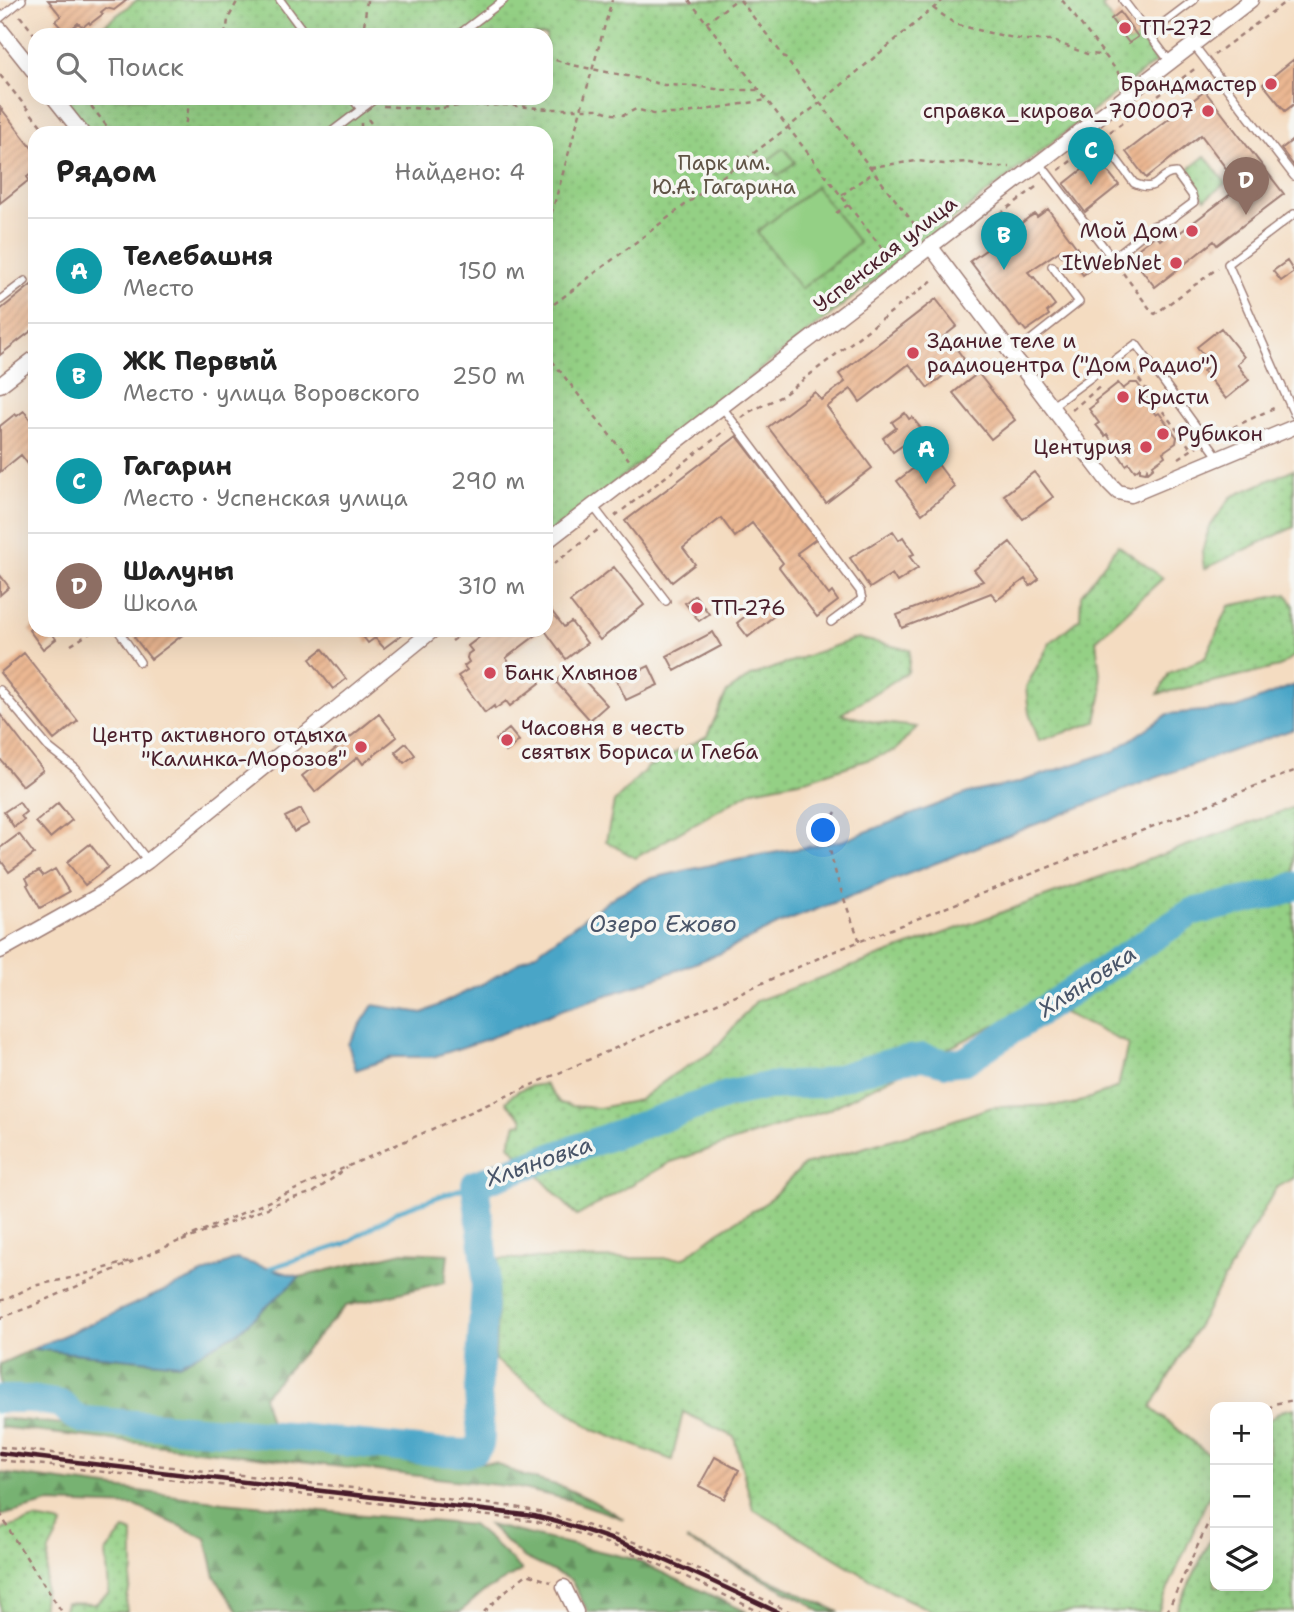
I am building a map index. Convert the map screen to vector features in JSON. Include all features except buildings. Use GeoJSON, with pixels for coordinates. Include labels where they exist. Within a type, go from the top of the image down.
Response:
{"type":"FeatureCollection","features":[{"type":"Feature","properties":{"kind":"street","name":"Успенская улица"},"geometry":{"type":"LineString","coordinates":[[553,537],[1243,3]]}},
{"type":"Feature","properties":{"kind":"street"},"geometry":{"type":"LineString","coordinates":[[0,29],[28,65]]}},
{"type":"Feature","properties":{"kind":"street"},"geometry":{"type":"LineString","coordinates":[[60,105],[76,126]]}},
{"type":"Feature","properties":{"kind":"street"},"geometry":{"type":"LineString","coordinates":[[930,246],[1012,355],[1056,403],[1109,483],[1118,492],[1131,495],[1294,428]]}},
{"type":"Feature","properties":{"kind":"street"},"geometry":{"type":"LineString","coordinates":[[0,385],[28,363]]}},
{"type":"Feature","properties":{"kind":"street"},"geometry":{"type":"LineString","coordinates":[[0,951],[98,896],[148,860],[424,637]]}},
{"type":"Feature","properties":{"kind":"street"},"geometry":{"type":"LineString","coordinates":[[564,1587],[576,1612]]}},
{"type":"Feature","properties":{"kind":"lane"},"geometry":{"type":"LineString","coordinates":[[0,18],[23,0]]}},
{"type":"Feature","properties":{"kind":"lane"},"geometry":{"type":"LineString","coordinates":[[280,0],[301,28]]}},
{"type":"Feature","properties":{"kind":"lane"},"geometry":{"type":"LineString","coordinates":[[467,28],[504,0]]}},
{"type":"Feature","properties":{"kind":"lane"},"geometry":{"type":"LineString","coordinates":[[1123,0],[1170,62]]}},
{"type":"Feature","properties":{"kind":"lane"},"geometry":{"type":"LineString","coordinates":[[1149,34],[1194,0]]}},
{"type":"Feature","properties":{"kind":"lane"},"geometry":{"type":"LineString","coordinates":[[1193,44],[1294,176]]}},
{"type":"Feature","properties":{"kind":"lane"},"geometry":{"type":"LineString","coordinates":[[339,126],[366,105]]}},
{"type":"Feature","properties":{"kind":"lane"},"geometry":{"type":"LineString","coordinates":[[1039,162],[1109,254],[1118,254],[1153,226],[1171,219],[1194,202],[1176,173],[1170,173],[1152,186],[1144,187],[1134,183],[1089,124]]}},
{"type":"Feature","properties":{"kind":"lane"},"geometry":{"type":"LineString","coordinates":[[1294,214],[1228,264],[1294,414]]}},
{"type":"Feature","properties":{"kind":"lane"},"geometry":{"type":"LineString","coordinates":[[1012,355],[1079,302],[1052,265]]}},
{"type":"Feature","properties":{"kind":"lane"},"geometry":{"type":"LineString","coordinates":[[0,300],[25,281]]}},
{"type":"Feature","properties":{"kind":"lane"},"geometry":{"type":"LineString","coordinates":[[1056,403],[1136,344],[1219,459]]}},
{"type":"Feature","properties":{"kind":"lane"},"geometry":{"type":"LineString","coordinates":[[722,407],[860,591],[862,600],[831,622]]}},
{"type":"Feature","properties":{"kind":"lane"},"geometry":{"type":"LineString","coordinates":[[593,506],[666,601]]}},
{"type":"Feature","properties":{"kind":"lane"},"geometry":{"type":"LineString","coordinates":[[123,637],[140,662]]}},
{"type":"Feature","properties":{"kind":"lane"},"geometry":{"type":"LineString","coordinates":[[0,690],[48,747],[76,769],[148,860]]}},
{"type":"Feature","properties":{"kind":"path"},"geometry":{"type":"LineString","coordinates":[[227,28],[228,19],[238,0]]}},
{"type":"Feature","properties":{"kind":"path"},"geometry":{"type":"LineString","coordinates":[[364,28],[367,0]]}},
{"type":"Feature","properties":{"kind":"path"},"geometry":{"type":"LineString","coordinates":[[553,208],[611,0]]}},
{"type":"Feature","properties":{"kind":"path"},"geometry":{"type":"LineString","coordinates":[[689,0],[894,264]]}},
{"type":"Feature","properties":{"kind":"path"},"geometry":{"type":"LineString","coordinates":[[706,23],[738,0],[930,246]]}},
{"type":"Feature","properties":{"kind":"path"},"geometry":{"type":"LineString","coordinates":[[553,305],[820,103],[943,0]]}},
{"type":"Feature","properties":{"kind":"path"},"geometry":{"type":"LineString","coordinates":[[1062,0],[1125,82]]}},
{"type":"Feature","properties":{"kind":"path"},"geometry":{"type":"LineString","coordinates":[[994,218],[1288,0]]}},
{"type":"Feature","properties":{"kind":"path"},"geometry":{"type":"LineString","coordinates":[[933,8],[955,24],[1024,40],[1051,40],[1087,54],[1104,55]]}},
{"type":"Feature","properties":{"kind":"path"},"geometry":{"type":"LineString","coordinates":[[553,59],[664,85],[759,90]]}},
{"type":"Feature","properties":{"kind":"path"},"geometry":{"type":"LineString","coordinates":[[0,75],[41,126]]}},
{"type":"Feature","properties":{"kind":"path"},"geometry":{"type":"LineString","coordinates":[[515,105],[571,110],[598,108],[624,115],[636,109],[653,114],[680,114],[766,100]]}},
{"type":"Feature","properties":{"kind":"path"},"geometry":{"type":"LineString","coordinates":[[90,105],[107,126]]}},
{"type":"Feature","properties":{"kind":"path"},"geometry":{"type":"LineString","coordinates":[[185,126],[189,105]]}},
{"type":"Feature","properties":{"kind":"path"},"geometry":{"type":"LineString","coordinates":[[363,107],[429,109],[483,105]]}},
{"type":"Feature","properties":{"kind":"path"},"geometry":{"type":"LineString","coordinates":[[363,107],[375,126]]}},
{"type":"Feature","properties":{"kind":"path"},"geometry":{"type":"LineString","coordinates":[[870,167],[917,161],[944,164],[966,162],[990,167],[1010,167]]}},
{"type":"Feature","properties":{"kind":"path"},"geometry":{"type":"LineString","coordinates":[[841,196],[873,172]]}},
{"type":"Feature","properties":{"kind":"path"},"geometry":{"type":"LineString","coordinates":[[836,213],[848,205]]}},
{"type":"Feature","properties":{"kind":"path"},"geometry":{"type":"LineString","coordinates":[[1109,254],[1155,314],[1219,267],[1228,264]]}},
{"type":"Feature","properties":{"kind":"path"},"geometry":{"type":"LineString","coordinates":[[553,362],[638,472]]}},
{"type":"Feature","properties":{"kind":"path"},"geometry":{"type":"LineString","coordinates":[[1125,368],[1132,369],[1192,450]]}},
{"type":"Feature","properties":{"kind":"path"},"geometry":{"type":"LineString","coordinates":[[1056,403],[1072,414],[1072,408],[1104,384]]}},
{"type":"Feature","properties":{"kind":"path"},"geometry":{"type":"LineString","coordinates":[[1173,461],[1206,441],[1289,401]]}},
{"type":"Feature","properties":{"kind":"path"},"geometry":{"type":"LineString","coordinates":[[71,645],[84,637]]}},
{"type":"Feature","properties":{"kind":"path"},"geometry":{"type":"LineString","coordinates":[[452,641],[457,637]]}},
{"type":"Feature","properties":{"kind":"path"},"geometry":{"type":"LineString","coordinates":[[0,1318],[805,964],[1294,771]]}},
{"type":"Feature","properties":{"kind":"path"},"geometry":{"type":"LineString","coordinates":[[836,812],[830,826],[829,844],[860,942]]}},
{"type":"Feature","properties":{"kind":"path"},"geometry":{"type":"LineString","coordinates":[[0,1301],[33,1286],[94,1272],[145,1256],[277,1203],[314,1192],[350,1165]]}},
{"type":"Feature","properties":{"kind":"path"},"geometry":{"type":"LineString","coordinates":[[1273,1405],[1294,1400]]}},
{"type":"Feature","properties":{"kind":"path"},"geometry":{"type":"LineString","coordinates":[[0,1447],[535,1510],[613,1533],[790,1612]]}},
{"type":"Feature","properties":{"kind":"path"},"geometry":{"type":"LineString","coordinates":[[0,1461],[533,1521],[610,1543],[760,1612]]}},
{"type":"Feature","properties":{"kind":"path"},"geometry":{"type":"LineString","coordinates":[[0,1513],[62,1612]]}},
{"type":"Feature","properties":{"kind":"path"},"geometry":{"type":"LineString","coordinates":[[1167,1612],[1210,1519]]}},
{"type":"Feature","properties":{"kind":"path"},"geometry":{"type":"LineString","coordinates":[[484,1612],[527,1574],[564,1587]]}},
{"type":"Feature","properties":{"kind":"green space","name":"Парк им. Ю.А. Гагарина"},"geometry":{"type":"Polygon","coordinates":[[[137,0],[1110,0],[1102,7],[1129,43],[1138,37],[1157,61],[553,531],[553,126],[76,126],[60,105],[553,105],[553,28],[100,28],[137,0]]]}},
{"type":"Feature","properties":{"kind":"green space"},"geometry":{"type":"Polygon","coordinates":[[[784,148],[795,162],[778,176],[767,161],[784,148]]]}},
{"type":"Feature","properties":{"kind":"green space"},"geometry":{"type":"Polygon","coordinates":[[[1205,156],[1226,183],[1205,199],[1184,173],[1205,156]]]}},
{"type":"Feature","properties":{"kind":"green space"},"geometry":{"type":"Polygon","coordinates":[[[816,187],[859,243],[801,289],[757,232],[816,187]]]}},
{"type":"Feature","properties":{"kind":"green space"},"geometry":{"type":"Polygon","coordinates":[[[1294,469],[1294,527],[1204,569],[1202,552],[1209,528],[1231,497],[1294,469]]]}},
{"type":"Feature","properties":{"kind":"green space"},"geometry":{"type":"Polygon","coordinates":[[[1118,545],[1163,578],[1096,640],[1102,692],[1096,722],[1039,741],[1029,713],[1026,687],[1050,643],[1080,618],[1081,595],[1118,545]]]}},
{"type":"Feature","properties":{"kind":"green space"},"geometry":{"type":"Polygon","coordinates":[[[1287,594],[1294,606],[1294,656],[1279,667],[1158,694],[1169,673],[1205,658],[1229,606],[1287,594]]]}},
{"type":"Feature","properties":{"kind":"green space"},"geometry":{"type":"Polygon","coordinates":[[[857,638],[910,650],[908,672],[841,714],[874,722],[917,727],[895,751],[809,779],[753,790],[635,858],[606,841],[614,802],[648,767],[707,736],[727,692],[751,676],[857,638]]]}},
{"type":"Feature","properties":{"kind":"green space"},"geometry":{"type":"Polygon","coordinates":[[[1294,807],[1294,1178],[1276,1188],[1151,1408],[1210,1456],[1210,1493],[1158,1612],[934,1612],[892,1592],[753,1509],[734,1437],[683,1412],[672,1460],[594,1430],[495,1360],[499,1259],[684,1258],[718,1232],[767,1202],[804,1165],[992,1107],[1072,1105],[1118,1087],[1128,1044],[1058,1010],[994,1025],[828,1110],[671,1162],[577,1216],[509,1145],[516,1124],[523,1123],[523,1119],[506,1102],[519,1091],[545,1084],[560,1103],[572,1106],[599,1108],[639,1100],[674,1074],[712,1052],[756,1001],[1294,807]]]}},
{"type":"Feature","properties":{"kind":"green space"},"geometry":{"type":"Polygon","coordinates":[[[403,1252],[448,1254],[445,1282],[346,1306],[263,1396],[272,1430],[0,1406],[0,1364],[33,1349],[179,1364],[237,1333],[300,1277],[403,1252]]]}},
{"type":"Feature","properties":{"kind":"green space"},"geometry":{"type":"Polygon","coordinates":[[[1294,1408],[1294,1612],[1176,1612],[1210,1540],[1210,1591],[1273,1591],[1273,1417],[1281,1411],[1294,1408]]]}},
{"type":"Feature","properties":{"kind":"green space"},"geometry":{"type":"Polygon","coordinates":[[[0,1418],[427,1461],[495,1463],[524,1476],[563,1487],[624,1519],[570,1500],[514,1487],[0,1427],[0,1418]]]}},
{"type":"Feature","properties":{"kind":"green space"},"geometry":{"type":"Polygon","coordinates":[[[0,1473],[223,1502],[472,1525],[522,1570],[482,1593],[460,1612],[238,1612],[215,1577],[206,1538],[136,1506],[49,1503],[0,1516],[0,1473]]]}},
{"type":"Feature","properties":{"kind":"green space"},"geometry":{"type":"Polygon","coordinates":[[[35,1519],[63,1524],[49,1551],[42,1612],[0,1612],[0,1532],[35,1519]]]}},
{"type":"Feature","properties":{"kind":"green space"},"geometry":{"type":"Polygon","coordinates":[[[489,1525],[633,1559],[747,1612],[588,1612],[571,1580],[521,1556],[489,1525]]]}},
{"type":"Feature","properties":{"kind":"green space"},"geometry":{"type":"Polygon","coordinates":[[[124,1530],[133,1533],[133,1571],[126,1604],[127,1612],[63,1612],[66,1603],[95,1604],[109,1593],[106,1552],[124,1530]]]}},
{"type":"Feature","properties":{"kind":"green space"},"geometry":{"type":"Polygon","coordinates":[[[686,1540],[839,1612],[821,1612],[805,1601],[686,1540]]]}},
{"type":"Feature","properties":{"kind":"water","name":"Озеро Ежово"},"geometry":{"type":"Polygon","coordinates":[[[1294,685],[1294,729],[1150,780],[779,924],[721,953],[635,986],[433,1057],[393,1057],[356,1070],[348,1044],[373,1005],[423,1013],[482,984],[539,951],[616,895],[648,879],[737,859],[842,841],[968,793],[1017,783],[1114,751],[1168,714],[1237,708],[1294,685]]]}},
{"type":"Feature","properties":{"kind":"water"},"geometry":{"type":"Polygon","coordinates":[[[236,1259],[300,1277],[237,1333],[179,1364],[33,1349],[236,1259]]]}},
{"type":"Feature","properties":{"kind":"waterway","name":"Хлыновка"},"geometry":{"type":"LineString","coordinates":[[0,1399],[30,1399],[61,1404],[74,1416],[84,1420],[288,1436],[436,1452],[467,1453],[475,1450],[480,1445],[481,1436],[478,1392],[486,1269],[475,1184],[727,1095],[768,1086],[819,1084],[895,1061],[923,1057],[946,1063],[965,1061],[1192,912],[1279,893],[1294,886]]}},
{"type":"Feature","properties":{"kind":"waterway"},"geometry":{"type":"LineString","coordinates":[[270,1268],[345,1244],[400,1210],[475,1184]]}},
{"type":"Feature","properties":{"kind":"railway"},"geometry":{"type":"LineString","coordinates":[[0,1453],[534,1516],[627,1545],[777,1612]]}},
{"type":"Feature","properties":{"kind":"place","name":"ТП-272"},"geometry":{"type":"Point","coordinates":[1125,28]}},
{"type":"Feature","properties":{"kind":"place","name":"Брандмастер"},"geometry":{"type":"Point","coordinates":[1271,84]}},
{"type":"Feature","properties":{"kind":"place","name":"справка_кирова_700007"},"geometry":{"type":"Point","coordinates":[1208,111]}},
{"type":"Feature","properties":{"kind":"place","name":"Гагарин"},"geometry":{"type":"Point","coordinates":[1091,185]}},
{"type":"Feature","properties":{"kind":"place","name":"Шалуны"},"geometry":{"type":"Point","coordinates":[1246,215]}},
{"type":"Feature","properties":{"kind":"place","name":"Мой Дом"},"geometry":{"type":"Point","coordinates":[1192,231]}},
{"type":"Feature","properties":{"kind":"place","name":"ItWebNet"},"geometry":{"type":"Point","coordinates":[1176,263]}},
{"type":"Feature","properties":{"kind":"place","name":"ЖК Первый"},"geometry":{"type":"Point","coordinates":[1004,270]}},
{"type":"Feature","properties":{"kind":"place","name":"Здание теле и радиоцентра (\"Дом Радио\")"},"geometry":{"type":"Point","coordinates":[913,353]}},
{"type":"Feature","properties":{"kind":"place","name":"Кристи"},"geometry":{"type":"Point","coordinates":[1123,397]}},
{"type":"Feature","properties":{"kind":"place","name":"Рубикон"},"geometry":{"type":"Point","coordinates":[1163,434]}},
{"type":"Feature","properties":{"kind":"place","name":"Центурия"},"geometry":{"type":"Point","coordinates":[1146,447]}},
{"type":"Feature","properties":{"kind":"place","name":"Телебашня"},"geometry":{"type":"Point","coordinates":[926,484]}},
{"type":"Feature","properties":{"kind":"place","name":"ТП-276"},"geometry":{"type":"Point","coordinates":[697,608]}},
{"type":"Feature","properties":{"kind":"place","name":"Банк Хлынов"},"geometry":{"type":"Point","coordinates":[490,673]}},
{"type":"Feature","properties":{"kind":"place","name":"Часовня в честь святых Бориса и Глеба"},"geometry":{"type":"Point","coordinates":[507,740]}},
{"type":"Feature","properties":{"kind":"place","name":"Центр активного отдыха \"Калинка-Морозов\""},"geometry":{"type":"Point","coordinates":[361,747]}}]}
